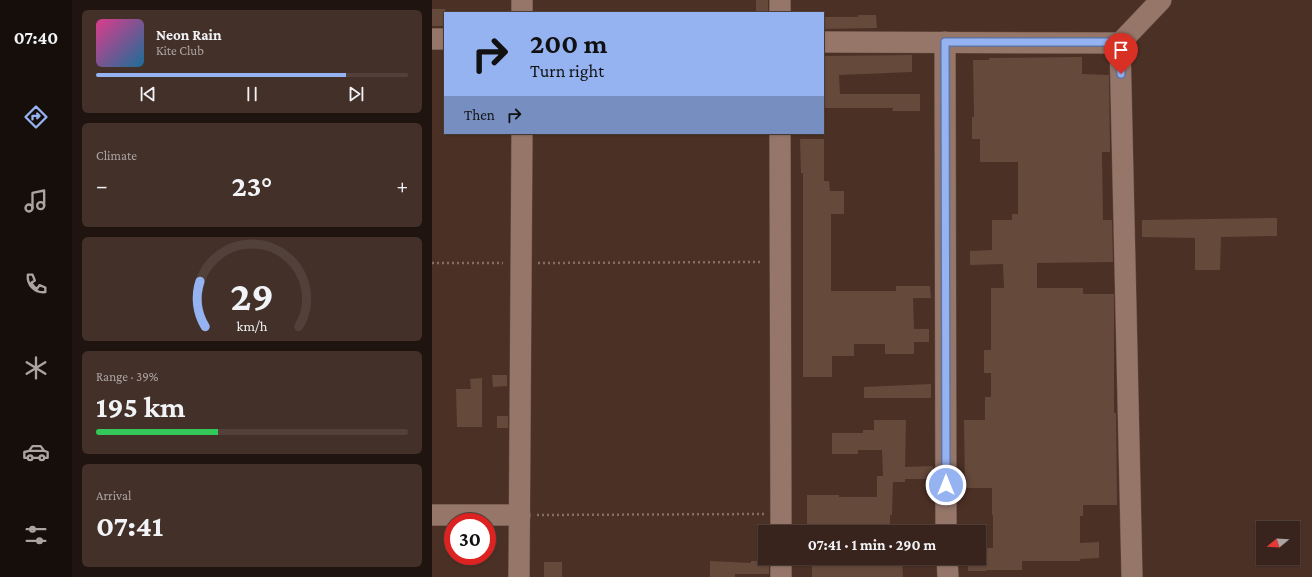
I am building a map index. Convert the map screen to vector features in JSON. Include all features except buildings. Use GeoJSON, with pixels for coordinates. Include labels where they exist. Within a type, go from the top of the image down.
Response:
{"type":"FeatureCollection","features":[{"type":"Feature","properties":{"kind":"street"},"geometry":{"type":"LineString","coordinates":[[522,0],[522,12]]}},
{"type":"Feature","properties":{"kind":"street"},"geometry":{"type":"LineString","coordinates":[[780,0],[780,12]]}},
{"type":"Feature","properties":{"kind":"street"},"geometry":{"type":"LineString","coordinates":[[1132,577],[1120,42],[1161,0]]}},
{"type":"Feature","properties":{"kind":"street"},"geometry":{"type":"LineString","coordinates":[[432,39],[444,39]]}},
{"type":"Feature","properties":{"kind":"street"},"geometry":{"type":"LineString","coordinates":[[824,42],[1120,42]]}},
{"type":"Feature","properties":{"kind":"street"},"geometry":{"type":"LineString","coordinates":[[945,42],[946,525]]}},
{"type":"Feature","properties":{"kind":"street"},"geometry":{"type":"LineString","coordinates":[[519,577],[522,134]]}},
{"type":"Feature","properties":{"kind":"street"},"geometry":{"type":"LineString","coordinates":[[780,134],[781,523]]}},
{"type":"Feature","properties":{"kind":"street"},"geometry":{"type":"LineString","coordinates":[[432,515],[520,515]]}},
{"type":"Feature","properties":{"kind":"street"},"geometry":{"type":"LineString","coordinates":[[780,565],[780,577]]}},
{"type":"Feature","properties":{"kind":"street"},"geometry":{"type":"LineString","coordinates":[[947,565],[948,577]]}},
{"type":"Feature","properties":{"kind":"path"},"geometry":{"type":"LineString","coordinates":[[432,263],[780,262]]}},
{"type":"Feature","properties":{"kind":"path"},"geometry":{"type":"LineString","coordinates":[[520,515],[781,523]]}},
{"type":"Feature","properties":{"kind":"route"},"geometry":{"type":"LineString","coordinates":[[946,485],[945,42],[1120,42],[1121,74]]}}]}
